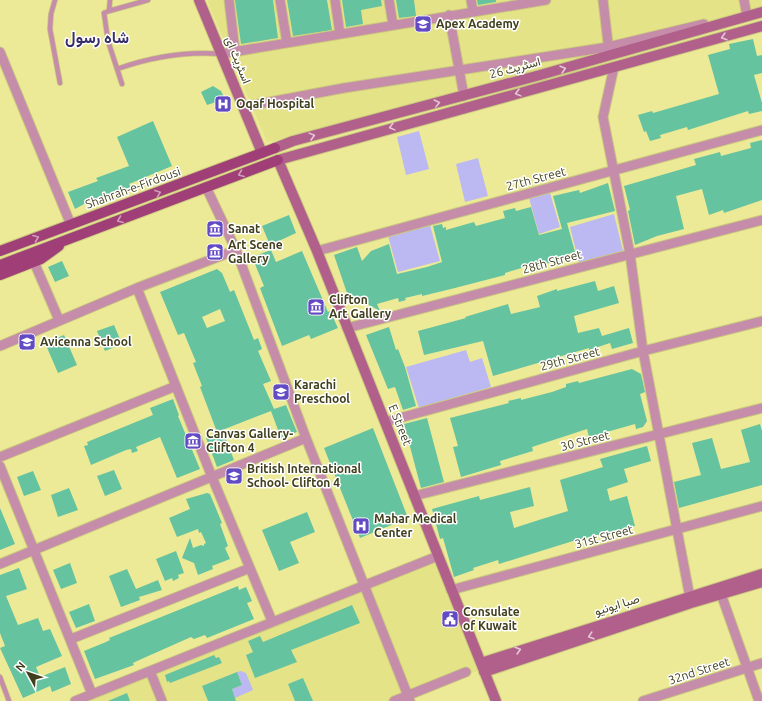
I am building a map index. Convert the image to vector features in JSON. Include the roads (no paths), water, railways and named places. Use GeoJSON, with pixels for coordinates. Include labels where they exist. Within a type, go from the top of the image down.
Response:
{"type":"FeatureCollection","features":[{"type":"Feature","properties":{"kind":"main road","name":"اسٹریٹ ای"},"geometry":{"type":"LineString","coordinates":[[199,0],[262,153]]}},
{"type":"Feature","properties":{"kind":"main road","name":"اسٹریٹ 26"},"geometry":{"type":"LineString","coordinates":[[274,148],[293,141],[464,96],[609,51],[762,12]]}},
{"type":"Feature","properties":{"kind":"main road","name":"اسٹریٹ 26"},"geometry":{"type":"LineString","coordinates":[[278,160],[762,26]]}},
{"type":"Feature","properties":{"kind":"main road","name":"Shahrah-e-Firdousi"},"geometry":{"type":"LineString","coordinates":[[0,252],[274,148]]}},
{"type":"Feature","properties":{"kind":"main road"},"geometry":{"type":"LineString","coordinates":[[0,265],[278,160]]}},
{"type":"Feature","properties":{"kind":"main road","name":"E Street"},"geometry":{"type":"LineString","coordinates":[[278,160],[317,251],[496,701]]}},
{"type":"Feature","properties":{"kind":"main road"},"geometry":{"type":"LineString","coordinates":[[0,275],[34,262],[54,251],[65,240]]}},
{"type":"Feature","properties":{"kind":"main road","name":"صبا ایونیو"},"geometry":{"type":"LineString","coordinates":[[483,668],[690,600],[762,574]]}},
{"type":"Feature","properties":{"kind":"main road","name":"صبا ایونیو"},"geometry":{"type":"LineString","coordinates":[[690,600],[721,594],[762,582]]}},
{"type":"Feature","properties":{"kind":"street"},"geometry":{"type":"LineString","coordinates":[[229,0],[235,51]]}},
{"type":"Feature","properties":{"kind":"street"},"geometry":{"type":"LineString","coordinates":[[280,0],[287,43]]}},
{"type":"Feature","properties":{"kind":"street"},"geometry":{"type":"LineString","coordinates":[[335,0],[340,34]]}},
{"type":"Feature","properties":{"kind":"street"},"geometry":{"type":"LineString","coordinates":[[389,0],[393,25]]}},
{"type":"Feature","properties":{"kind":"street"},"geometry":{"type":"LineString","coordinates":[[471,0],[473,11]]}},
{"type":"Feature","properties":{"kind":"street"},"geometry":{"type":"LineString","coordinates":[[221,54],[473,11],[501,3],[546,0]]}},
{"type":"Feature","properties":{"kind":"street"},"geometry":{"type":"LineString","coordinates":[[243,107],[344,88],[460,70],[609,51],[603,0]]}},
{"type":"Feature","properties":{"kind":"street"},"geometry":{"type":"LineString","coordinates":[[744,0],[746,15]]}},
{"type":"Feature","properties":{"kind":"street"},"geometry":{"type":"LineString","coordinates":[[449,15],[464,96]]}},
{"type":"Feature","properties":{"kind":"street"},"geometry":{"type":"LineString","coordinates":[[0,52],[70,225]]}},
{"type":"Feature","properties":{"kind":"street"},"geometry":{"type":"LineString","coordinates":[[614,67],[603,117],[630,254],[643,351],[690,600]]}},
{"type":"Feature","properties":{"kind":"street","name":"27th Street"},"geometry":{"type":"LineString","coordinates":[[317,251],[762,130]]}},
{"type":"Feature","properties":{"kind":"street"},"geometry":{"type":"LineString","coordinates":[[206,187],[236,250],[306,438],[409,698]]}},
{"type":"Feature","properties":{"kind":"street","name":"28th Street"},"geometry":{"type":"LineString","coordinates":[[347,328],[762,220]]}},
{"type":"Feature","properties":{"kind":"street"},"geometry":{"type":"LineString","coordinates":[[0,346],[137,288],[236,250]]}},
{"type":"Feature","properties":{"kind":"street"},"geometry":{"type":"LineString","coordinates":[[34,262],[59,320]]}},
{"type":"Feature","properties":{"kind":"street"},"geometry":{"type":"LineString","coordinates":[[137,288],[212,478],[272,621]]}},
{"type":"Feature","properties":{"kind":"street","name":"29th Street"},"geometry":{"type":"LineString","coordinates":[[385,422],[643,351],[762,321]]}},
{"type":"Feature","properties":{"kind":"street"},"geometry":{"type":"LineString","coordinates":[[0,456],[176,386]]}},
{"type":"Feature","properties":{"kind":"street","name":"30 Street"},"geometry":{"type":"LineString","coordinates":[[414,496],[762,408]]}},
{"type":"Feature","properties":{"kind":"street"},"geometry":{"type":"LineString","coordinates":[[0,564],[306,438]]}},
{"type":"Feature","properties":{"kind":"street"},"geometry":{"type":"LineString","coordinates":[[0,466],[33,551],[72,639],[92,694]]}},
{"type":"Feature","properties":{"kind":"street","name":"31st Street"},"geometry":{"type":"LineString","coordinates":[[452,590],[762,506]]}},
{"type":"Feature","properties":{"kind":"street"},"geometry":{"type":"LineString","coordinates":[[75,701],[363,584],[438,556]]}},
{"type":"Feature","properties":{"kind":"street"},"geometry":{"type":"LineString","coordinates":[[72,639],[250,568]]}},
{"type":"Feature","properties":{"kind":"street"},"geometry":{"type":"LineString","coordinates":[[721,594],[760,701]]}},
{"type":"Feature","properties":{"kind":"street","name":"32nd Street"},"geometry":{"type":"LineString","coordinates":[[643,701],[762,663]]}},
{"type":"Feature","properties":{"kind":"street"},"geometry":{"type":"LineString","coordinates":[[150,671],[162,701]]}},
{"type":"Feature","properties":{"kind":"street"},"geometry":{"type":"LineString","coordinates":[[394,701],[409,698],[466,672]]}},
{"type":"Feature","properties":{"kind":"lane"},"geometry":{"type":"LineString","coordinates":[[55,0],[51,14],[50,29],[60,83]]}},
{"type":"Feature","properties":{"kind":"lane"},"geometry":{"type":"LineString","coordinates":[[109,11],[110,0]]}},
{"type":"Feature","properties":{"kind":"lane"},"geometry":{"type":"LineString","coordinates":[[122,84],[106,32],[104,13],[148,0]]}},
{"type":"Feature","properties":{"kind":"lane"},"geometry":{"type":"LineString","coordinates":[[117,69],[139,62],[188,53],[221,54]]}},
{"type":"Feature","properties":{"kind":"lane"},"geometry":{"type":"LineString","coordinates":[[0,677],[9,701]]}},
{"type":"Feature","properties":{"kind":"place","name":"Apex Academy"},"geometry":{"type":"Point","coordinates":[423,24]}},
{"type":"Feature","properties":{"kind":"place","name":"Oqaf Hospital"},"geometry":{"type":"Point","coordinates":[223,104]}},
{"type":"Feature","properties":{"kind":"place","name":"Sanat"},"geometry":{"type":"Point","coordinates":[215,229]}},
{"type":"Feature","properties":{"kind":"place","name":"Art Scene Gallery"},"geometry":{"type":"Point","coordinates":[215,252]}},
{"type":"Feature","properties":{"kind":"place","name":"Clifton Art Gallery"},"geometry":{"type":"Point","coordinates":[316,307]}},
{"type":"Feature","properties":{"kind":"place","name":"Avicenna School"},"geometry":{"type":"Point","coordinates":[27,342]}},
{"type":"Feature","properties":{"kind":"place","name":"Karachi Preschool"},"geometry":{"type":"Point","coordinates":[281,392]}},
{"type":"Feature","properties":{"kind":"place","name":"Canvas Gallery- Clifton 4"},"geometry":{"type":"Point","coordinates":[193,441]}},
{"type":"Feature","properties":{"kind":"place","name":"British International School- Clifton 4"},"geometry":{"type":"Point","coordinates":[234,476]}},
{"type":"Feature","properties":{"kind":"place","name":"Mahar Medical Center"},"geometry":{"type":"Point","coordinates":[361,526]}},
{"type":"Feature","properties":{"kind":"place","name":"Consulate of Kuwait"},"geometry":{"type":"Point","coordinates":[450,619]}},
{"type":"Feature","properties":{"kind":"district","name":"شاہ رسول"},"geometry":{"type":"Point","coordinates":[97,37]}}]}
